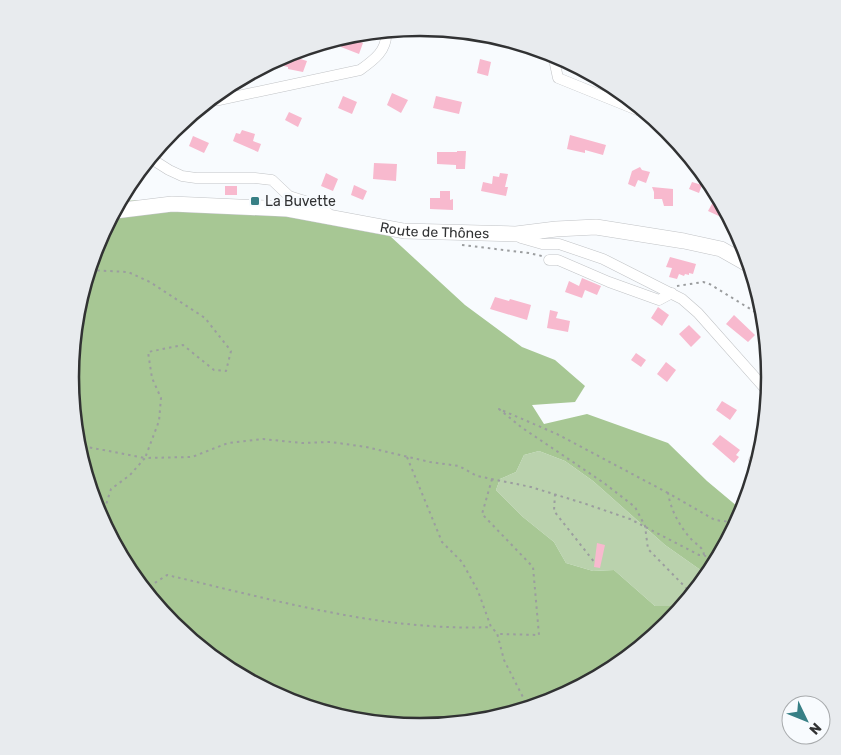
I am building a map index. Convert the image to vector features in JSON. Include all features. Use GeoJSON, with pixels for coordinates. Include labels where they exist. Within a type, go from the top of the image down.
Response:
{"type":"FeatureCollection","features":[{"type":"Feature","properties":{"kind":"main road","name":"Route de Thônes"},"geometry":{"type":"LineString","coordinates":[[123,210],[172,204],[280,209],[404,231],[516,234],[596,227],[684,241],[720,249],[741,261]]}},
{"type":"Feature","properties":{"kind":"street"},"geometry":{"type":"LineString","coordinates":[[224,99],[360,70],[376,58],[385,44],[385,38]]}},
{"type":"Feature","properties":{"kind":"street"},"geometry":{"type":"LineString","coordinates":[[555,64],[558,78],[626,105]]}},
{"type":"Feature","properties":{"kind":"street"},"geometry":{"type":"LineString","coordinates":[[156,162],[182,176],[272,180],[289,196],[308,202],[340,219]]}},
{"type":"Feature","properties":{"kind":"street"},"geometry":{"type":"LineString","coordinates":[[280,209],[289,196]]}},
{"type":"Feature","properties":{"kind":"street"},"geometry":{"type":"LineString","coordinates":[[516,234],[521,238],[535,242],[559,244],[604,259],[682,299],[698,313],[762,385]]}},
{"type":"Feature","properties":{"kind":"street"},"geometry":{"type":"LineString","coordinates":[[549,260],[558,260],[609,282],[659,300],[668,292]]}},
{"type":"Feature","properties":{"kind":"path"},"geometry":{"type":"LineString","coordinates":[[96,270],[128,272],[150,282],[205,318],[231,351],[226,371],[214,370],[182,345],[148,352],[152,378],[161,398],[159,420],[145,458],[130,475],[111,489],[105,508]]}},
{"type":"Feature","properties":{"kind":"path"},"geometry":{"type":"LineString","coordinates":[[668,292],[691,283],[708,283],[755,312]]}},
{"type":"Feature","properties":{"kind":"path"},"geometry":{"type":"LineString","coordinates":[[688,589],[648,549],[645,526],[635,508],[604,483],[521,427],[499,409],[557,434],[715,520],[730,522]]}},
{"type":"Feature","properties":{"kind":"path"},"geometry":{"type":"LineString","coordinates":[[87,447],[145,458],[192,457],[228,443],[263,439],[302,443],[332,442],[366,447],[407,457],[459,466],[477,476],[555,494],[630,519],[709,559]]}},
{"type":"Feature","properties":{"kind":"path"},"geometry":{"type":"LineString","coordinates":[[407,457],[442,542],[462,562],[478,591],[491,627],[497,634],[504,660],[526,702]]}},
{"type":"Feature","properties":{"kind":"path"},"geometry":{"type":"LineString","coordinates":[[492,479],[482,514],[533,567],[539,635],[497,634]]}},
{"type":"Feature","properties":{"kind":"path"},"geometry":{"type":"LineString","coordinates":[[668,493],[670,504],[678,521],[692,540],[703,550],[704,555]]}},
{"type":"Feature","properties":{"kind":"path"},"geometry":{"type":"LineString","coordinates":[[555,494],[554,512],[595,564]]}},
{"type":"Feature","properties":{"kind":"path"},"geometry":{"type":"LineString","coordinates":[[151,586],[167,575],[323,611],[458,629],[491,627]]}},
{"type":"Feature","properties":{"kind":"green space"},"geometry":{"type":"Polygon","coordinates":[[[202,198],[263,212],[390,236],[465,305],[522,347],[555,360],[585,386],[575,402],[532,405],[544,424],[587,414],[668,443],[707,481],[737,506],[716,548],[701,571],[665,545],[593,481],[565,461],[539,451],[524,455],[516,472],[500,479],[496,490],[523,517],[554,542],[566,563],[593,571],[614,570],[655,606],[674,606],[646,634],[610,661],[571,684],[530,701],[465,716],[420,719],[376,716],[354,712],[311,701],[270,684],[250,673],[195,634],[164,603],[150,585],[114,528],[97,487],[91,466],[82,422],[80,400],[79,378],[82,333],[97,268],[114,227],[129,201],[202,198]]]}},
{"type":"Feature","properties":{"kind":"green space"},"geometry":{"type":"Polygon","coordinates":[[[539,451],[565,461],[593,481],[665,545],[701,571],[674,606],[655,606],[614,570],[593,571],[566,563],[554,542],[523,517],[496,490],[500,479],[516,472],[524,455],[539,451]]]}},
{"type":"Feature","properties":{"kind":"building"},"geometry":{"type":"Polygon","coordinates":[[[360,42],[363,43],[359,54],[341,47],[360,42]]]}},
{"type":"Feature","properties":{"kind":"building"},"geometry":{"type":"Polygon","coordinates":[[[299,59],[307,61],[303,72],[288,69],[288,67],[284,66],[299,59]]]}},
{"type":"Feature","properties":{"kind":"building"},"geometry":{"type":"Polygon","coordinates":[[[480,59],[491,62],[488,76],[477,73],[480,59]]]}},
{"type":"Feature","properties":{"kind":"building"},"geometry":{"type":"Polygon","coordinates":[[[392,93],[408,100],[401,113],[387,105],[392,93]]]}},
{"type":"Feature","properties":{"kind":"building"},"geometry":{"type":"Polygon","coordinates":[[[343,96],[357,102],[352,114],[338,108],[343,96]]]}},
{"type":"Feature","properties":{"kind":"building"},"geometry":{"type":"Polygon","coordinates":[[[436,96],[462,102],[459,114],[433,108],[436,96]]]}},
{"type":"Feature","properties":{"kind":"building"},"geometry":{"type":"Polygon","coordinates":[[[289,112],[302,118],[298,127],[285,120],[289,112]]]}},
{"type":"Feature","properties":{"kind":"building"},"geometry":{"type":"Polygon","coordinates":[[[242,130],[255,134],[253,141],[261,144],[258,152],[233,141],[236,133],[240,134],[242,130]]]}},
{"type":"Feature","properties":{"kind":"building"},"geometry":{"type":"Polygon","coordinates":[[[570,135],[606,145],[603,155],[585,150],[585,153],[567,149],[570,135]]]}},
{"type":"Feature","properties":{"kind":"building"},"geometry":{"type":"Polygon","coordinates":[[[193,136],[209,143],[204,153],[189,146],[193,136]]]}},
{"type":"Feature","properties":{"kind":"building"},"geometry":{"type":"Polygon","coordinates":[[[466,151],[465,169],[456,169],[456,165],[437,164],[437,152],[466,151]]]}},
{"type":"Feature","properties":{"kind":"building"},"geometry":{"type":"Polygon","coordinates":[[[374,163],[397,164],[396,181],[373,179],[374,163]]]}},
{"type":"Feature","properties":{"kind":"building"},"geometry":{"type":"Polygon","coordinates":[[[640,167],[642,170],[650,172],[646,183],[638,180],[635,187],[628,184],[632,171],[640,167]]]}},
{"type":"Feature","properties":{"kind":"building"},"geometry":{"type":"Polygon","coordinates":[[[326,173],[338,179],[333,191],[321,186],[326,173]]]}},
{"type":"Feature","properties":{"kind":"building"},"geometry":{"type":"Polygon","coordinates":[[[500,173],[508,174],[505,187],[508,187],[506,196],[481,191],[483,182],[492,184],[493,176],[499,177],[500,173]]]}},
{"type":"Feature","properties":{"kind":"building"},"geometry":{"type":"Polygon","coordinates":[[[692,182],[702,185],[699,193],[689,189],[692,182]]]}},
{"type":"Feature","properties":{"kind":"building"},"geometry":{"type":"Polygon","coordinates":[[[354,185],[367,191],[363,200],[351,195],[354,185]]]}},
{"type":"Feature","properties":{"kind":"building"},"geometry":{"type":"Polygon","coordinates":[[[225,186],[237,186],[237,195],[225,195],[225,186]]]}},
{"type":"Feature","properties":{"kind":"building"},"geometry":{"type":"Polygon","coordinates":[[[652,187],[673,189],[673,206],[664,206],[662,199],[654,199],[652,187]]]}},
{"type":"Feature","properties":{"kind":"building"},"geometry":{"type":"Polygon","coordinates":[[[440,191],[450,191],[450,200],[453,199],[453,210],[430,209],[430,198],[440,198],[440,191]]]}},
{"type":"Feature","properties":{"kind":"building"},"geometry":{"type":"Polygon","coordinates":[[[713,202],[722,217],[708,211],[713,202]]]}},
{"type":"Feature","properties":{"kind":"building"},"geometry":{"type":"Polygon","coordinates":[[[670,257],[696,264],[693,274],[689,273],[689,275],[685,274],[684,276],[679,274],[677,279],[669,277],[672,268],[666,267],[670,257]]]}},
{"type":"Feature","properties":{"kind":"building"},"geometry":{"type":"Polygon","coordinates":[[[582,278],[601,286],[597,295],[585,290],[582,298],[565,292],[569,281],[579,286],[582,278]]]}},
{"type":"Feature","properties":{"kind":"building"},"geometry":{"type":"Polygon","coordinates":[[[495,297],[531,305],[527,320],[490,309],[495,297]]]}},
{"type":"Feature","properties":{"kind":"building"},"geometry":{"type":"Polygon","coordinates":[[[658,307],[669,315],[662,326],[651,318],[658,307]]]}},
{"type":"Feature","properties":{"kind":"building"},"geometry":{"type":"Polygon","coordinates":[[[550,310],[558,312],[556,318],[570,321],[568,332],[547,328],[550,310]]]}},
{"type":"Feature","properties":{"kind":"building"},"geometry":{"type":"Polygon","coordinates":[[[734,315],[755,335],[748,342],[726,324],[734,315]]]}},
{"type":"Feature","properties":{"kind":"building"},"geometry":{"type":"Polygon","coordinates":[[[689,325],[701,337],[691,347],[679,334],[689,325]]]}},
{"type":"Feature","properties":{"kind":"building"},"geometry":{"type":"Polygon","coordinates":[[[636,353],[646,360],[641,367],[631,360],[636,353]]]}},
{"type":"Feature","properties":{"kind":"building"},"geometry":{"type":"Polygon","coordinates":[[[666,362],[676,370],[667,382],[657,374],[666,362]]]}},
{"type":"Feature","properties":{"kind":"building"},"geometry":{"type":"Polygon","coordinates":[[[722,401],[737,410],[730,420],[716,410],[722,401]]]}},
{"type":"Feature","properties":{"kind":"building"},"geometry":{"type":"Polygon","coordinates":[[[720,435],[740,450],[736,455],[739,457],[734,463],[712,444],[720,435]]]}},
{"type":"Feature","properties":{"kind":"building"},"geometry":{"type":"Polygon","coordinates":[[[597,543],[605,545],[600,568],[594,567],[597,543]]]}},
{"type":"Feature","properties":{"kind":"place","name":"La Buvette"},"geometry":{"type":"Point","coordinates":[255,201]}}]}
